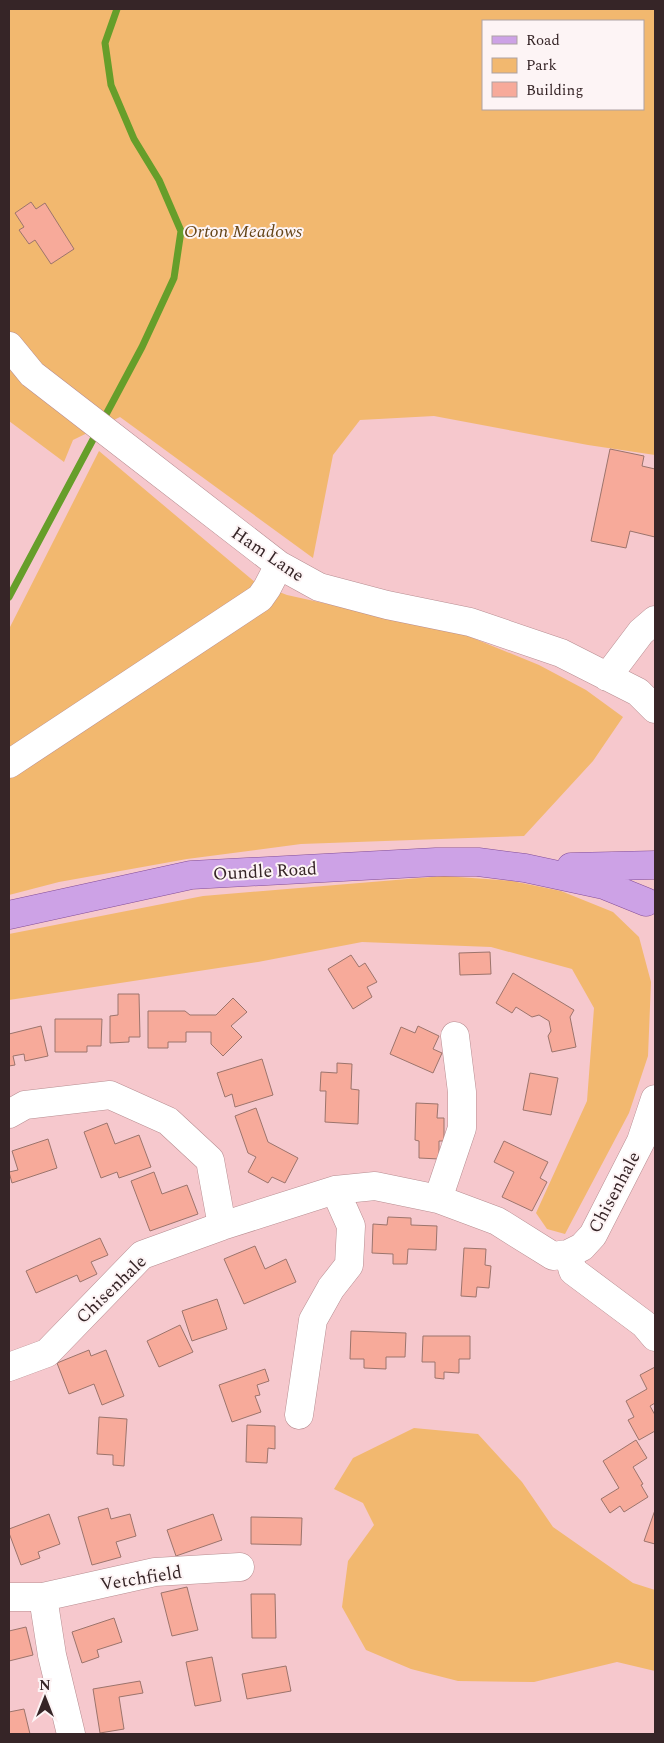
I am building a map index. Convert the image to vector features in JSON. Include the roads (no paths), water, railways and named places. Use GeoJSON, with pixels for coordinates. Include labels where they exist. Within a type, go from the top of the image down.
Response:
{"type":"FeatureCollection","features":[{"type":"Feature","properties":{"kind":"main road","name":"Oundle Road"},"geometry":{"type":"LineString","coordinates":[[9,914],[191,875],[436,862],[478,862],[525,868],[604,885],[651,909]]}},
{"type":"Feature","properties":{"kind":"main road","name":"Oundle Road"},"geometry":{"type":"LineString","coordinates":[[525,868],[655,865]]}},
{"type":"Feature","properties":{"kind":"main road"},"geometry":{"type":"LineString","coordinates":[[651,909],[645,888],[648,876],[655,865]]}},
{"type":"Feature","properties":{"kind":"street","name":"Ham Lane"},"geometry":{"type":"LineString","coordinates":[[9,346],[32,374],[278,565],[319,587],[387,605],[470,622],[560,653],[638,692],[655,709]]}},
{"type":"Feature","properties":{"kind":"street"},"geometry":{"type":"LineString","coordinates":[[9,764],[260,598],[278,565]]}},
{"type":"Feature","properties":{"kind":"street"},"geometry":{"type":"LineString","coordinates":[[607,677],[641,632],[655,620]]}},
{"type":"Feature","properties":{"kind":"street","name":"Ham Lane"},"geometry":{"type":"LineString","coordinates":[[607,677],[655,729]]}},
{"type":"Feature","properties":{"kind":"street"},"geometry":{"type":"LineString","coordinates":[[438,1199],[462,1128],[462,1092],[454,1036]]}},
{"type":"Feature","properties":{"kind":"street"},"geometry":{"type":"LineString","coordinates":[[9,1114],[25,1105],[110,1095],[168,1121],[210,1160],[222,1226]]}},
{"type":"Feature","properties":{"kind":"street","name":"Chisenhale"},"geometry":{"type":"LineString","coordinates":[[9,1367],[46,1353],[142,1255],[222,1226],[335,1190],[375,1186],[438,1199],[497,1221],[553,1256],[568,1254],[582,1247],[593,1235],[641,1141],[655,1099]]}},
{"type":"Feature","properties":{"kind":"street"},"geometry":{"type":"LineString","coordinates":[[299,1415],[313,1320],[331,1288],[349,1265],[351,1226],[335,1190]]}},
{"type":"Feature","properties":{"kind":"street"},"geometry":{"type":"LineString","coordinates":[[568,1254],[573,1271],[644,1324],[655,1337]]}},
{"type":"Feature","properties":{"kind":"street","name":"Vetchfield"},"geometry":{"type":"LineString","coordinates":[[9,1597],[43,1596],[156,1572],[240,1567]]}},
{"type":"Feature","properties":{"kind":"street"},"geometry":{"type":"LineString","coordinates":[[43,1596],[52,1655],[71,1734]]}},
{"type":"Feature","properties":{"kind":"waterway"},"geometry":{"type":"LineString","coordinates":[[102,422],[142,347],[174,278],[181,231],[159,180],[134,139],[111,85],[105,43],[117,9]]}},
{"type":"Feature","properties":{"kind":"waterway"},"geometry":{"type":"LineString","coordinates":[[9,597],[97,432]]}},
{"type":"Feature","properties":{"kind":"park label","name":"Orton Meadows"},"geometry":{"type":"Point","coordinates":[243,231]}}]}
